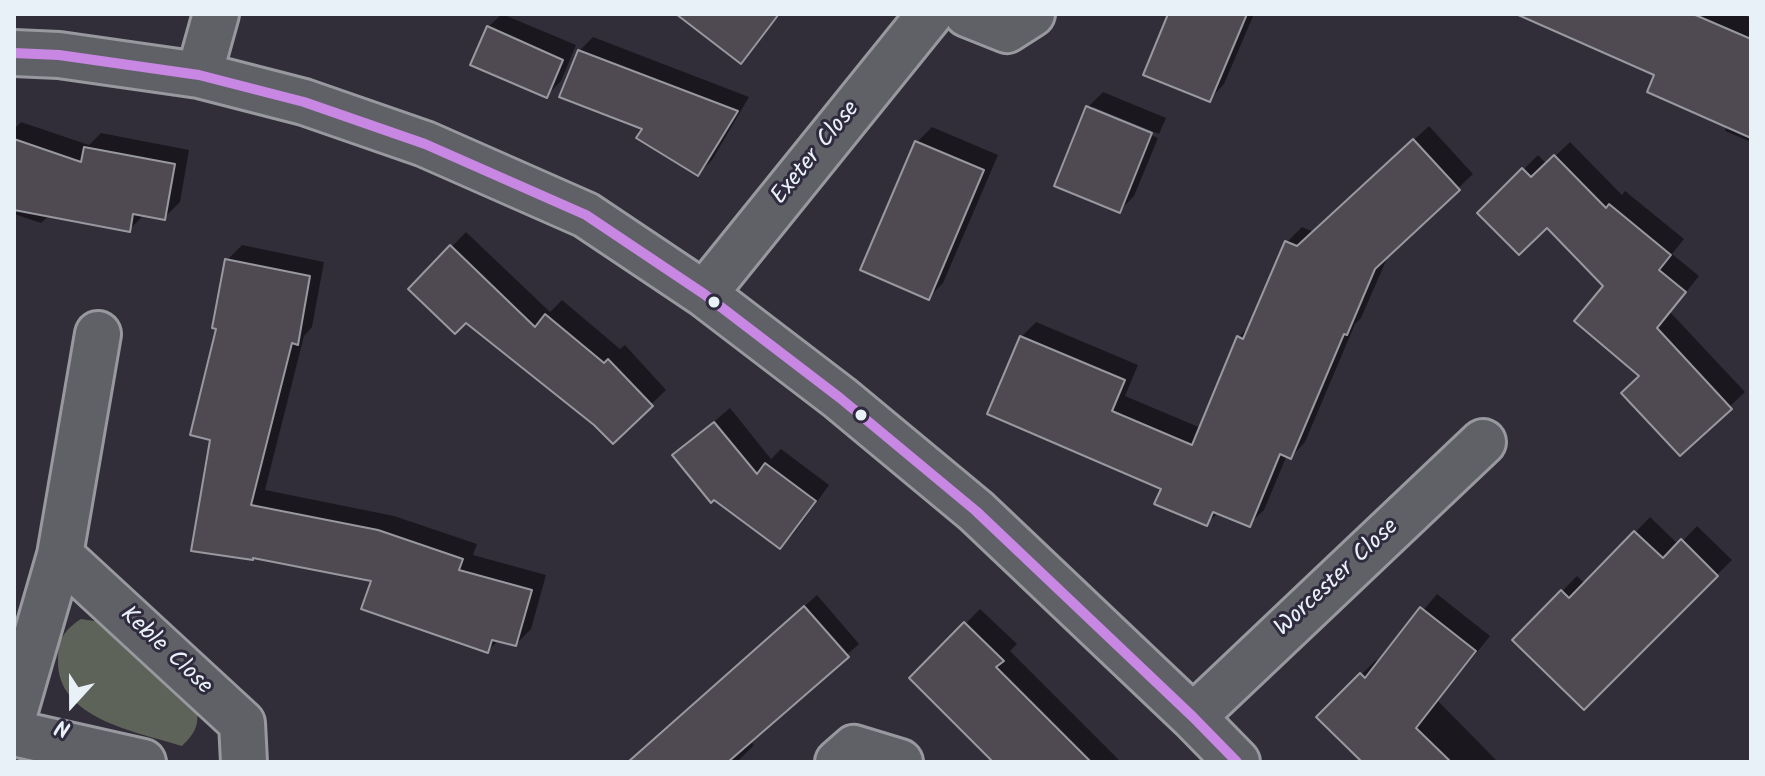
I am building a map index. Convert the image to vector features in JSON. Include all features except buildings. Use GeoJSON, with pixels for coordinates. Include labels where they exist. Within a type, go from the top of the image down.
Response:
{"type":"FeatureCollection","features":[{"type":"Feature","properties":{"kind":"street"},"geometry":{"type":"LineString","coordinates":[[199,75],[216,14]]}},
{"type":"Feature","properties":{"kind":"street","name":"Exeter Close"},"geometry":{"type":"LineString","coordinates":[[704,294],[930,14]]}},
{"type":"Feature","properties":{"kind":"street"},"geometry":{"type":"LineString","coordinates":[[967,14],[1007,30],[1032,14]]}},
{"type":"Feature","properties":{"kind":"street"},"geometry":{"type":"LineString","coordinates":[[14,53],[59,55],[199,75],[304,102],[425,144],[586,215],[704,294],[840,398],[976,511],[1237,762]]}},
{"type":"Feature","properties":{"kind":"street"},"geometry":{"type":"LineString","coordinates":[[14,714],[60,555],[98,334]]}},
{"type":"Feature","properties":{"kind":"street","name":"Worcester Close"},"geometry":{"type":"LineString","coordinates":[[1193,717],[1483,442]]}},
{"type":"Feature","properties":{"kind":"street","name":"Keble Close"},"geometry":{"type":"LineString","coordinates":[[60,555],[242,723],[244,762]]}},
{"type":"Feature","properties":{"kind":"street"},"geometry":{"type":"LineString","coordinates":[[14,733],[143,762]]}},
{"type":"Feature","properties":{"kind":"street"},"geometry":{"type":"LineString","coordinates":[[838,762],[854,748],[900,762]]}},
{"type":"Feature","properties":{"kind":"shaded area"},"geometry":{"type":"Polygon","coordinates":[[[81,619],[114,624],[197,710],[195,730],[182,746],[103,720],[70,696],[61,680],[58,653],[63,636],[81,619]]]}},
{"type":"Feature","properties":{"kind":"transit line"},"geometry":{"type":"LineString","coordinates":[[14,53],[59,55],[199,75],[304,102],[425,144],[586,215],[704,294],[840,398],[976,511],[1237,762]]}}]}
